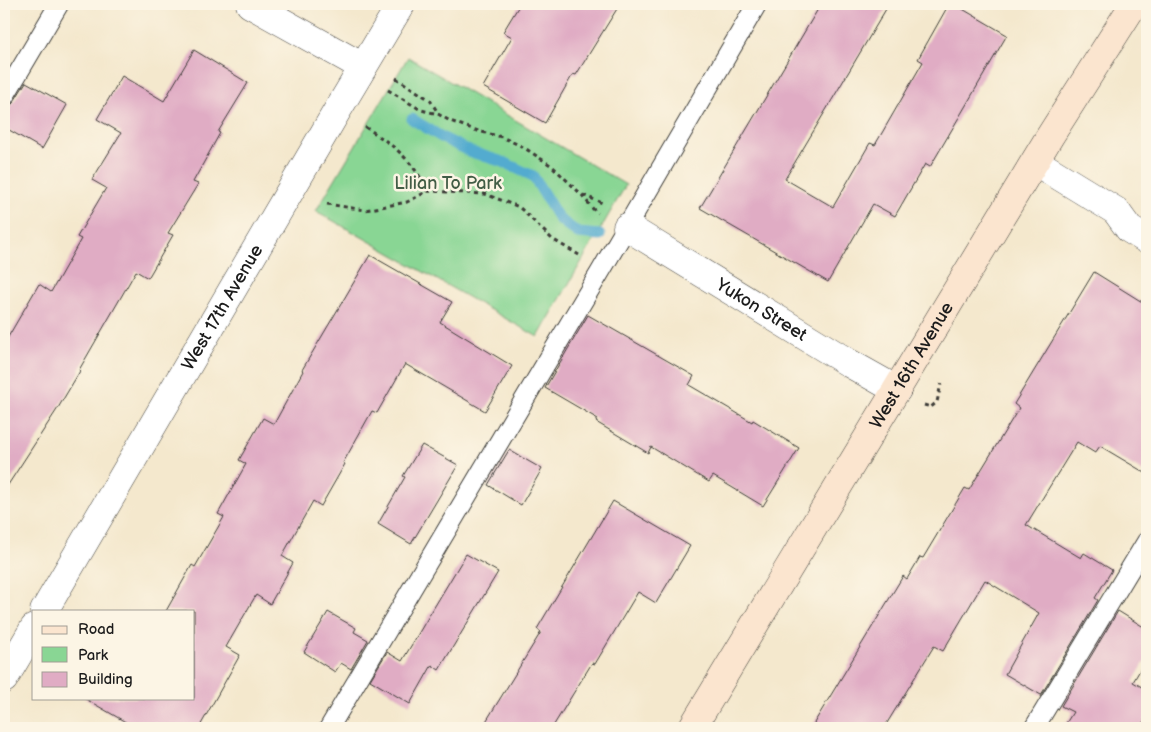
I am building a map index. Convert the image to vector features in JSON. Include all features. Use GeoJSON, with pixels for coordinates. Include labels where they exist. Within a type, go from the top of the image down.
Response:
{"type":"FeatureCollection","features":[{"type":"Feature","properties":{"kind":"street"},"geometry":{"type":"LineString","coordinates":[[250,4],[363,67]]}},
{"type":"Feature","properties":{"kind":"street","name":"West 17th Avenue"},"geometry":{"type":"LineString","coordinates":[[45,610],[401,4]]}},
{"type":"Feature","properties":{"kind":"street","name":"West 16th Avenue"},"geometry":{"type":"LineString","coordinates":[[692,728],[1134,4]]}},
{"type":"Feature","properties":{"kind":"street"},"geometry":{"type":"LineString","coordinates":[[1036,162],[1116,211],[1129,229],[1147,240]]}},
{"type":"Feature","properties":{"kind":"street","name":"Yukon Street"},"geometry":{"type":"LineString","coordinates":[[627,227],[849,363],[897,390]]}},
{"type":"Feature","properties":{"kind":"street"},"geometry":{"type":"LineString","coordinates":[[4,679],[32,631]]}},
{"type":"Feature","properties":{"kind":"lane"},"geometry":{"type":"LineString","coordinates":[[4,96],[59,4]]}},
{"type":"Feature","properties":{"kind":"lane"},"geometry":{"type":"LineString","coordinates":[[329,728],[627,227],[757,4]]}},
{"type":"Feature","properties":{"kind":"lane"},"geometry":{"type":"LineString","coordinates":[[1034,728],[1147,541]]}},
{"type":"Feature","properties":{"kind":"path"},"geometry":{"type":"LineString","coordinates":[[363,67],[383,70],[430,100],[438,114]]}},
{"type":"Feature","properties":{"kind":"path"},"geometry":{"type":"LineString","coordinates":[[363,67],[376,83],[421,110],[438,114],[450,121],[478,131],[502,137],[523,147],[552,166],[582,195]]}},
{"type":"Feature","properties":{"kind":"path"},"geometry":{"type":"LineString","coordinates":[[363,126],[406,156],[428,191]]}},
{"type":"Feature","properties":{"kind":"path"},"geometry":{"type":"LineString","coordinates":[[327,204],[365,210],[407,202],[428,191],[485,194],[519,207],[552,240],[579,255]]}},
{"type":"Feature","properties":{"kind":"path"},"geometry":{"type":"LineString","coordinates":[[897,390],[925,406],[932,407],[937,402],[942,378]]}},
{"type":"Feature","properties":{"kind":"green space","name":"Lilian To Park"},"geometry":{"type":"Polygon","coordinates":[[[408,57],[626,185],[538,337],[316,211],[408,57]]]}},
{"type":"Feature","properties":{"kind":"building"},"geometry":{"type":"Polygon","coordinates":[[[520,4],[620,4],[576,75],[573,74],[545,123],[483,87],[512,37],[503,32],[520,4]]]}},
{"type":"Feature","properties":{"kind":"building"},"geometry":{"type":"Polygon","coordinates":[[[821,4],[889,4],[785,179],[833,207],[870,143],[875,145],[923,62],[918,59],[949,4],[954,4],[1007,35],[930,167],[925,164],[895,216],[873,204],[828,282],[700,208],[821,4]]]}},
{"type":"Feature","properties":{"kind":"building"},"geometry":{"type":"Polygon","coordinates":[[[194,50],[248,83],[218,132],[220,133],[193,182],[198,184],[168,233],[173,235],[148,278],[136,271],[58,408],[4,491],[4,344],[39,284],[51,292],[81,239],[77,237],[106,188],[92,180],[121,133],[97,119],[122,76],[164,101],[194,50]]]}},
{"type":"Feature","properties":{"kind":"building"},"geometry":{"type":"Polygon","coordinates":[[[26,82],[67,105],[42,149],[4,127],[4,108],[9,107],[13,103],[26,82]]]}},
{"type":"Feature","properties":{"kind":"building"},"geometry":{"type":"Polygon","coordinates":[[[370,255],[452,302],[440,322],[512,366],[485,411],[405,364],[377,413],[372,411],[321,506],[313,501],[282,556],[293,563],[270,604],[256,595],[226,647],[240,655],[199,728],[136,728],[87,700],[195,700],[195,610],[167,610],[192,565],[195,567],[224,517],[218,514],[246,464],[239,460],[263,418],[274,424],[302,370],[370,255]]]}},
{"type":"Feature","properties":{"kind":"building"},"geometry":{"type":"Polygon","coordinates":[[[1094,272],[1147,305],[1147,474],[1100,446],[1095,453],[1077,442],[1026,525],[1081,558],[1084,553],[1112,570],[1095,598],[1098,600],[1041,695],[1005,674],[1039,613],[985,580],[943,651],[934,646],[884,728],[811,728],[903,576],[907,579],[920,557],[923,558],[965,488],[969,490],[1019,408],[1014,404],[1094,272]]]}},
{"type":"Feature","properties":{"kind":"building"},"geometry":{"type":"Polygon","coordinates":[[[588,315],[694,376],[689,385],[799,448],[763,506],[713,476],[709,482],[651,447],[648,453],[596,422],[598,419],[545,388],[588,315]]]}},
{"type":"Feature","properties":{"kind":"building"},"geometry":{"type":"Polygon","coordinates":[[[422,445],[458,465],[411,544],[378,524],[405,477],[403,476],[422,445]]]}},
{"type":"Feature","properties":{"kind":"building"},"geometry":{"type":"Polygon","coordinates":[[[509,450],[542,469],[521,505],[488,485],[509,450]]]}},
{"type":"Feature","properties":{"kind":"building"},"geometry":{"type":"Polygon","coordinates":[[[613,501],[690,546],[656,603],[638,592],[595,664],[592,663],[552,728],[482,728],[541,632],[537,629],[613,501]]]}},
{"type":"Feature","properties":{"kind":"building"},"geometry":{"type":"Polygon","coordinates":[[[466,554],[498,572],[439,670],[432,665],[410,704],[370,680],[387,652],[402,661],[466,554]]]}},
{"type":"Feature","properties":{"kind":"building"},"geometry":{"type":"Polygon","coordinates":[[[1118,611],[1147,629],[1147,658],[1133,682],[1147,690],[1147,716],[1140,728],[1063,728],[1073,712],[1061,706],[1118,611]]]}},
{"type":"Feature","properties":{"kind":"building"},"geometry":{"type":"Polygon","coordinates":[[[328,612],[356,628],[354,632],[368,640],[351,669],[341,663],[335,672],[304,652],[328,612]]]}},
{"type":"Feature","properties":{"kind":"waterway"},"geometry":{"type":"LineString","coordinates":[[412,119],[471,152],[503,162],[533,176],[559,219],[578,233],[600,235]]}}]}
